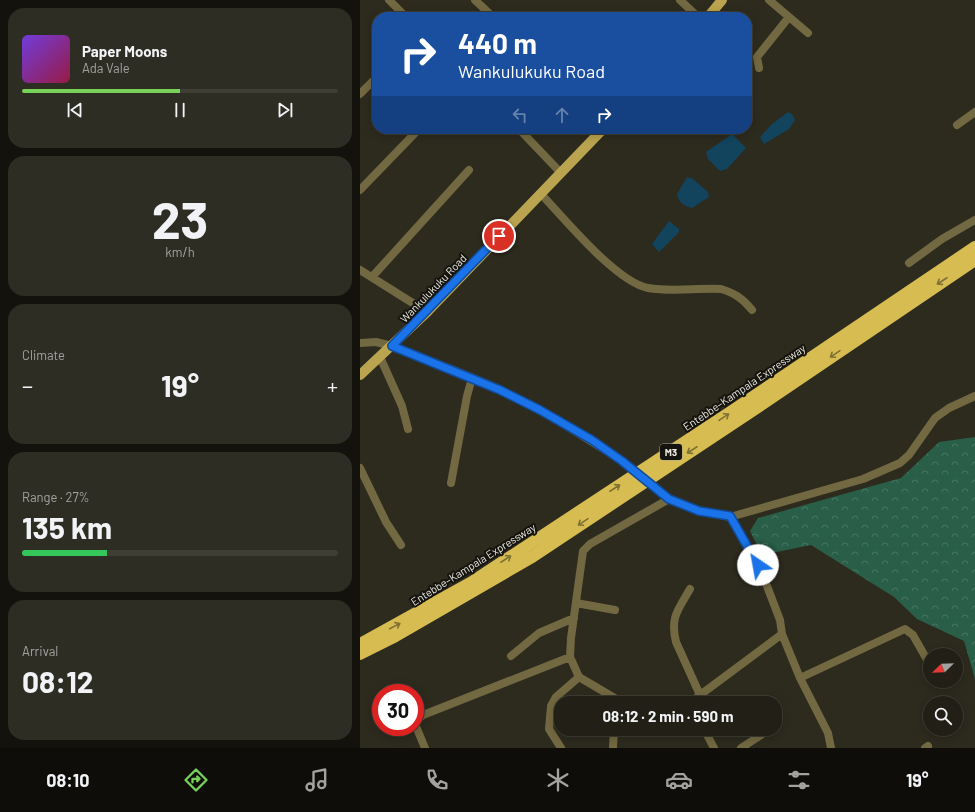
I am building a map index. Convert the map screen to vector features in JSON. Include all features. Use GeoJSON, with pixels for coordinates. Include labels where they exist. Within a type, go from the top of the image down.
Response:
{"type":"FeatureCollection","features":[{"type":"Feature","properties":{"kind":"highway","name":"Entebbe–Kampala Expressway"},"geometry":{"type":"LineString","coordinates":[[360,644],[472,582],[732,411],[975,247]]}},
{"type":"Feature","properties":{"kind":"highway","name":"Entebbe–Kampala Expressway"},"geometry":{"type":"LineString","coordinates":[[360,654],[420,623],[532,557],[975,260]]}},
{"type":"Feature","properties":{"kind":"main road"},"geometry":{"type":"LineString","coordinates":[[712,12],[722,0]]}},
{"type":"Feature","properties":{"kind":"main road","name":"Wankulukuku Road"},"geometry":{"type":"LineString","coordinates":[[360,375],[427,312],[598,134]]}},
{"type":"Feature","properties":{"kind":"street"},"geometry":{"type":"LineString","coordinates":[[389,0],[401,12]]}},
{"type":"Feature","properties":{"kind":"street"},"geometry":{"type":"LineString","coordinates":[[475,0],[488,12]]}},
{"type":"Feature","properties":{"kind":"street"},"geometry":{"type":"LineString","coordinates":[[680,0],[693,12]]}},
{"type":"Feature","properties":{"kind":"street"},"geometry":{"type":"LineString","coordinates":[[769,0],[808,32]]}},
{"type":"Feature","properties":{"kind":"street"},"geometry":{"type":"LineString","coordinates":[[759,68],[757,57],[789,17]]}},
{"type":"Feature","properties":{"kind":"street"},"geometry":{"type":"LineString","coordinates":[[360,94],[372,82]]}},
{"type":"Feature","properties":{"kind":"street"},"geometry":{"type":"LineString","coordinates":[[957,125],[975,112]]}},
{"type":"Feature","properties":{"kind":"street"},"geometry":{"type":"LineString","coordinates":[[360,190],[414,134]]}},
{"type":"Feature","properties":{"kind":"street"},"geometry":{"type":"LineString","coordinates":[[524,134],[561,173]]}},
{"type":"Feature","properties":{"kind":"street"},"geometry":{"type":"LineString","coordinates":[[372,277],[469,170]]}},
{"type":"Feature","properties":{"kind":"street"},"geometry":{"type":"LineString","coordinates":[[541,194],[611,266],[630,280],[647,288],[721,289],[733,292],[752,310]]}},
{"type":"Feature","properties":{"kind":"street"},"geometry":{"type":"LineString","coordinates":[[909,263],[942,239],[975,220]]}},
{"type":"Feature","properties":{"kind":"street"},"geometry":{"type":"LineString","coordinates":[[360,270],[427,312]]}},
{"type":"Feature","properties":{"kind":"street"},"geometry":{"type":"LineString","coordinates":[[360,342],[376,342],[392,346],[500,390],[540,410],[592,440],[622,461],[669,499],[699,511],[730,516],[863,479],[900,463],[909,455],[935,418],[948,408],[975,396]]}},
{"type":"Feature","properties":{"kind":"street"},"geometry":{"type":"LineString","coordinates":[[380,357],[402,406],[408,429]]}},
{"type":"Feature","properties":{"kind":"street"},"geometry":{"type":"LineString","coordinates":[[452,483],[466,403],[472,378]]}},
{"type":"Feature","properties":{"kind":"street"},"geometry":{"type":"LineString","coordinates":[[360,468],[386,522],[401,545]]}},
{"type":"Feature","properties":{"kind":"street"},"geometry":{"type":"LineString","coordinates":[[609,696],[579,677],[570,657],[576,602],[585,548],[669,499]]}},
{"type":"Feature","properties":{"kind":"street"},"geometry":{"type":"LineString","coordinates":[[730,516],[762,573],[780,620],[782,634],[800,678],[828,733],[831,748]]}},
{"type":"Feature","properties":{"kind":"street"},"geometry":{"type":"LineString","coordinates":[[690,589],[674,618],[674,634],[676,642],[700,695],[782,634]]}},
{"type":"Feature","properties":{"kind":"street"},"geometry":{"type":"LineString","coordinates":[[576,602],[615,610]]}},
{"type":"Feature","properties":{"kind":"street"},"geometry":{"type":"LineString","coordinates":[[511,656],[539,633],[574,618]]}},
{"type":"Feature","properties":{"kind":"street"},"geometry":{"type":"LineString","coordinates":[[800,678],[905,628],[913,635],[923,652]]}},
{"type":"Feature","properties":{"kind":"street"},"geometry":{"type":"LineString","coordinates":[[424,715],[570,657]]}},
{"type":"Feature","properties":{"kind":"street"},"geometry":{"type":"LineString","coordinates":[[561,748],[549,729],[551,706],[556,697],[579,677]]}},
{"type":"Feature","properties":{"kind":"street"},"geometry":{"type":"LineString","coordinates":[[420,736],[425,748]]}},
{"type":"Feature","properties":{"kind":"street"},"geometry":{"type":"LineString","coordinates":[[613,748],[614,736]]}},
{"type":"Feature","properties":{"kind":"street"},"geometry":{"type":"LineString","coordinates":[[708,736],[714,748]]}},
{"type":"Feature","properties":{"kind":"street"},"geometry":{"type":"LineString","coordinates":[[741,748],[759,736]]}},
{"type":"Feature","properties":{"kind":"green space"},"geometry":{"type":"Polygon","coordinates":[[[975,437],[975,679],[964,641],[917,619],[894,597],[811,545],[762,555],[750,531],[758,518],[901,478],[939,442],[975,437]]]}},
{"type":"Feature","properties":{"kind":"water"},"geometry":{"type":"Polygon","coordinates":[[[788,112],[792,114],[795,120],[789,129],[764,144],[760,137],[772,124],[788,112]]]}},
{"type":"Feature","properties":{"kind":"water"},"geometry":{"type":"Polygon","coordinates":[[[732,134],[746,148],[727,169],[720,171],[708,159],[706,152],[732,134]]]}},
{"type":"Feature","properties":{"kind":"water"},"geometry":{"type":"Polygon","coordinates":[[[687,177],[693,179],[708,192],[709,197],[692,208],[682,204],[677,194],[687,177]]]}},
{"type":"Feature","properties":{"kind":"water"},"geometry":{"type":"Polygon","coordinates":[[[669,221],[679,229],[679,232],[659,252],[652,244],[669,221]]]}},
{"type":"Feature","properties":{"kind":"route"},"geometry":{"type":"LineString","coordinates":[[499,236],[427,312],[392,346],[500,390],[540,410],[592,440],[622,461],[669,499],[699,511],[722,516],[730,516],[738,530],[740,537],[758,565]]}}]}
